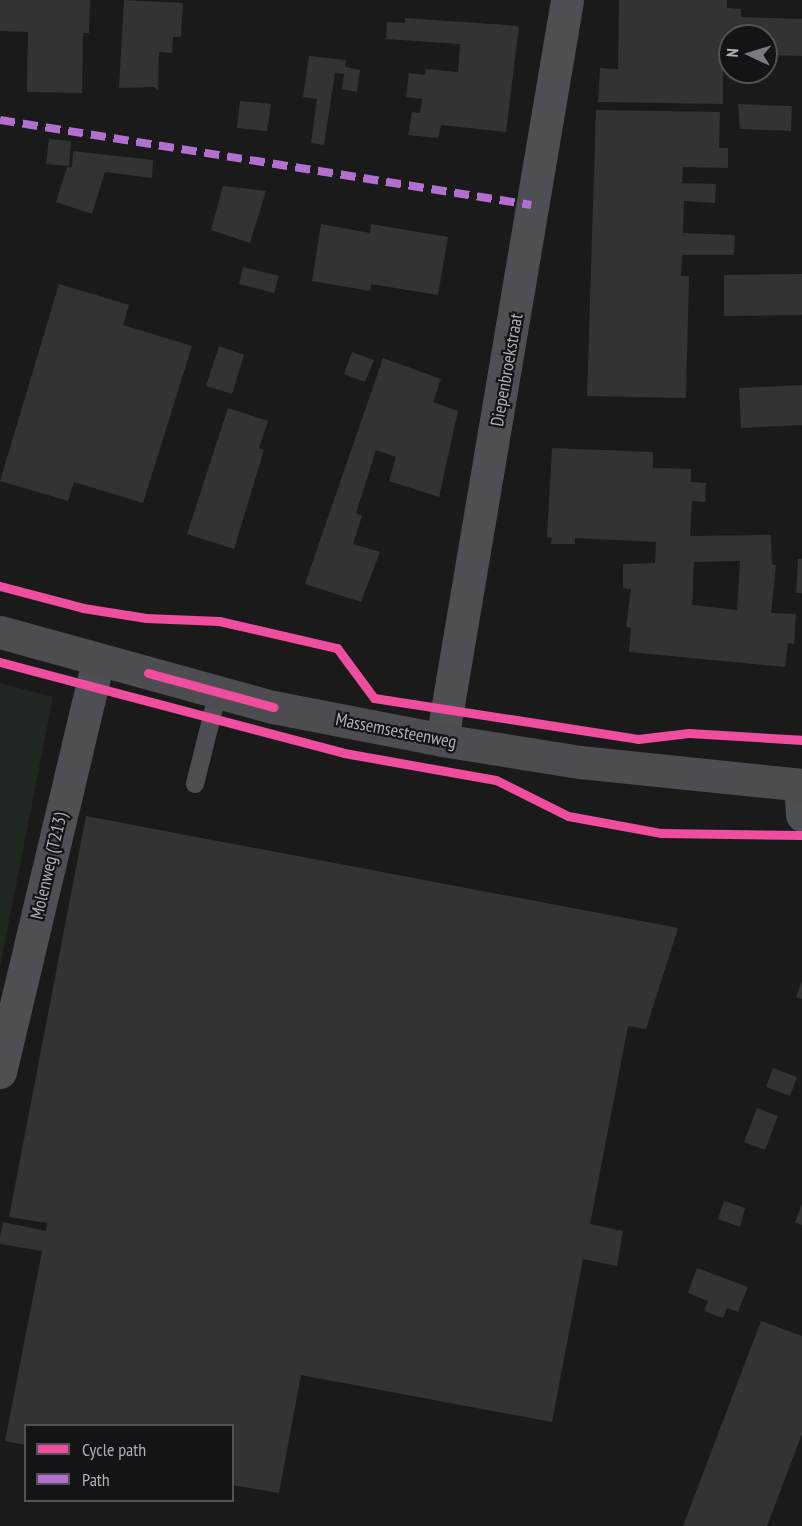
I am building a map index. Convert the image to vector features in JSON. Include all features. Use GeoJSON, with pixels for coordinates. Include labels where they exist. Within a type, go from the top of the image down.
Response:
{"type":"FeatureCollection","features":[{"type":"Feature","properties":{"kind":"main road","name":"Massemsesteenweg"},"geometry":{"type":"LineString","coordinates":[[0,632],[273,707],[442,740],[801,795]]}},
{"type":"Feature","properties":{"kind":"street","name":"Diepenbroekstraat"},"geometry":{"type":"LineString","coordinates":[[442,740],[567,0]]}},
{"type":"Feature","properties":{"kind":"street","name":"Molenweg (T213)"},"geometry":{"type":"LineString","coordinates":[[0,1072],[98,660]]}},
{"type":"Feature","properties":{"kind":"lane"},"geometry":{"type":"LineString","coordinates":[[195,784],[218,692]]}},
{"type":"Feature","properties":{"kind":"shaded area"},"geometry":{"type":"Polygon","coordinates":[[[0,683],[53,697],[0,967],[0,683]]]}},
{"type":"Feature","properties":{"kind":"building"},"geometry":{"type":"Polygon","coordinates":[[[0,0],[90,0],[89,33],[83,33],[82,93],[27,92],[28,32],[0,31],[0,0]]]}},
{"type":"Feature","properties":{"kind":"building"},"geometry":{"type":"Polygon","coordinates":[[[124,0],[183,3],[181,37],[173,37],[172,53],[159,52],[158,90],[154,87],[119,88],[124,0]]]}},
{"type":"Feature","properties":{"kind":"building"},"geometry":{"type":"Polygon","coordinates":[[[619,0],[727,0],[727,8],[741,9],[741,17],[802,19],[802,56],[778,55],[778,24],[718,24],[718,84],[723,84],[723,104],[598,102],[600,68],[618,69],[619,0]]]}},
{"type":"Feature","properties":{"kind":"building"},"geometry":{"type":"Polygon","coordinates":[[[405,18],[519,26],[506,132],[441,125],[438,138],[408,135],[412,112],[420,113],[422,99],[406,97],[409,73],[425,75],[426,69],[458,72],[460,44],[386,39],[387,22],[405,23],[405,18]]]}},
{"type":"Feature","properties":{"kind":"building"},"geometry":{"type":"Polygon","coordinates":[[[309,56],[346,60],[345,67],[360,70],[357,92],[342,89],[344,74],[335,73],[324,145],[311,143],[317,99],[303,97],[309,56]]]}},
{"type":"Feature","properties":{"kind":"building"},"geometry":{"type":"Polygon","coordinates":[[[240,101],[271,104],[267,131],[237,128],[240,101]]]}},
{"type":"Feature","properties":{"kind":"building"},"geometry":{"type":"Polygon","coordinates":[[[738,104],[792,106],[791,131],[740,129],[738,104]]]}},
{"type":"Feature","properties":{"kind":"building"},"geometry":{"type":"Polygon","coordinates":[[[596,110],[720,112],[719,148],[728,148],[728,168],[683,167],[682,183],[716,184],[715,203],[684,201],[683,233],[735,235],[734,255],[682,255],[681,276],[689,276],[686,398],[587,396],[596,110]]]}},
{"type":"Feature","properties":{"kind":"building"},"geometry":{"type":"Polygon","coordinates":[[[49,139],[71,141],[69,166],[46,164],[49,139]]]}},
{"type":"Feature","properties":{"kind":"building"},"geometry":{"type":"Polygon","coordinates":[[[73,151],[153,160],[152,178],[105,172],[92,214],[56,202],[67,167],[72,167],[73,151]]]}},
{"type":"Feature","properties":{"kind":"building"},"geometry":{"type":"Polygon","coordinates":[[[223,186],[266,191],[250,243],[211,230],[223,186]]]}},
{"type":"Feature","properties":{"kind":"building"},"geometry":{"type":"Polygon","coordinates":[[[321,224],[370,233],[371,224],[448,237],[438,295],[371,284],[370,291],[312,281],[321,224]]]}},
{"type":"Feature","properties":{"kind":"building"},"geometry":{"type":"Polygon","coordinates":[[[243,267],[279,276],[274,293],[239,284],[243,267]]]}},
{"type":"Feature","properties":{"kind":"building"},"geometry":{"type":"Polygon","coordinates":[[[802,274],[802,315],[724,316],[724,275],[802,274]]]}},
{"type":"Feature","properties":{"kind":"building"},"geometry":{"type":"Polygon","coordinates":[[[59,284],[129,305],[123,325],[192,346],[143,503],[74,482],[68,501],[0,481],[59,284]]]}},
{"type":"Feature","properties":{"kind":"building"},"geometry":{"type":"Polygon","coordinates":[[[219,346],[244,355],[232,394],[206,386],[219,346]]]}},
{"type":"Feature","properties":{"kind":"building"},"geometry":{"type":"Polygon","coordinates":[[[352,352],[374,360],[365,382],[344,374],[352,352]]]}},
{"type":"Feature","properties":{"kind":"building"},"geometry":{"type":"Polygon","coordinates":[[[383,358],[441,379],[433,402],[458,411],[439,497],[389,481],[396,457],[376,450],[356,513],[362,516],[353,544],[380,552],[361,602],[305,584],[383,358]]]}},
{"type":"Feature","properties":{"kind":"building"},"geometry":{"type":"Polygon","coordinates":[[[802,385],[802,425],[741,428],[739,388],[802,385]]]}},
{"type":"Feature","properties":{"kind":"building"},"geometry":{"type":"Polygon","coordinates":[[[228,408],[268,421],[259,448],[264,450],[234,549],[187,534],[228,408]]]}},
{"type":"Feature","properties":{"kind":"building"},"geometry":{"type":"Polygon","coordinates":[[[552,448],[653,452],[653,468],[691,469],[691,482],[706,483],[705,502],[692,501],[690,536],[771,535],[772,564],[776,565],[771,613],[796,614],[794,644],[788,643],[785,667],[629,652],[631,628],[626,627],[631,589],[623,588],[623,564],[655,563],[656,542],[575,538],[575,544],[551,544],[552,538],[547,537],[552,448]],[[740,561],[694,562],[692,605],[737,610],[740,561]]]}},
{"type":"Feature","properties":{"kind":"building"},"geometry":{"type":"Polygon","coordinates":[[[798,559],[802,559],[802,593],[796,593],[798,559]]]}},
{"type":"Feature","properties":{"kind":"building"},"geometry":{"type":"Polygon","coordinates":[[[86,816],[678,928],[646,1029],[628,1026],[590,1224],[623,1231],[617,1266],[583,1259],[552,1422],[301,1375],[279,1493],[234,1485],[234,1424],[24,1424],[24,1445],[5,1441],[42,1251],[0,1244],[0,1236],[3,1222],[46,1231],[47,1223],[9,1217],[86,816]]]}},
{"type":"Feature","properties":{"kind":"building"},"geometry":{"type":"Polygon","coordinates":[[[802,981],[802,999],[796,997],[802,981]]]}},
{"type":"Feature","properties":{"kind":"building"},"geometry":{"type":"Polygon","coordinates":[[[773,1068],[797,1077],[790,1096],[766,1087],[773,1068]]]}},
{"type":"Feature","properties":{"kind":"building"},"geometry":{"type":"Polygon","coordinates":[[[757,1108],[778,1116],[765,1150],[744,1142],[757,1108]]]}},
{"type":"Feature","properties":{"kind":"building"},"geometry":{"type":"Polygon","coordinates":[[[724,1201],[745,1208],[740,1227],[718,1219],[724,1201]]]}},
{"type":"Feature","properties":{"kind":"building"},"geometry":{"type":"Polygon","coordinates":[[[802,1204],[802,1225],[795,1222],[802,1204]]]}},
{"type":"Feature","properties":{"kind":"building"},"geometry":{"type":"Polygon","coordinates":[[[697,1268],[748,1287],[738,1312],[727,1308],[723,1318],[704,1311],[708,1301],[688,1293],[697,1268]]]}},
{"type":"Feature","properties":{"kind":"building"},"geometry":{"type":"Polygon","coordinates":[[[761,1321],[802,1336],[802,1434],[767,1526],[683,1526],[761,1321]]]}},
{"type":"Feature","properties":{"kind":"marked path"},"geometry":{"type":"LineString","coordinates":[[0,120],[531,205]]}},
{"type":"Feature","properties":{"kind":"cycle path"},"geometry":{"type":"LineString","coordinates":[[0,586],[83,608],[146,618],[219,621],[337,648],[374,698],[638,739],[689,733],[802,740]]}},
{"type":"Feature","properties":{"kind":"cycle path"},"geometry":{"type":"LineString","coordinates":[[0,662],[344,753],[496,780],[568,816],[661,833],[802,835]]}},
{"type":"Feature","properties":{"kind":"cycle path"},"geometry":{"type":"LineString","coordinates":[[148,673],[273,707]]}}]}
